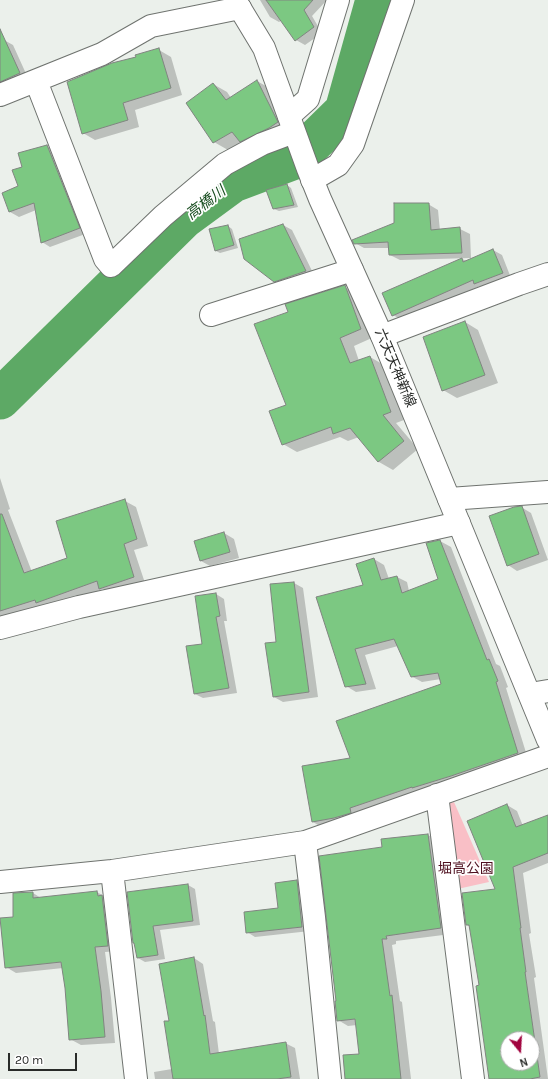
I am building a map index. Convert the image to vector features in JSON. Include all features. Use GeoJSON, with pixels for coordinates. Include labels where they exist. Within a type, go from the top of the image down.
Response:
{"type":"FeatureCollection","features":[{"type":"Feature","properties":{"kind":"street"},"geometry":{"type":"LineString","coordinates":[[36,81],[105,259],[111,266],[162,216],[225,164],[262,144],[292,124],[308,99],[338,0]]}},
{"type":"Feature","properties":{"kind":"street"},"geometry":{"type":"LineString","coordinates":[[310,174],[338,165],[353,144],[366,110],[402,0]]}},
{"type":"Feature","properties":{"kind":"street"},"geometry":{"type":"LineString","coordinates":[[0,95],[102,54],[151,26],[237,4]]}},
{"type":"Feature","properties":{"kind":"street","name":"六天天神新線"},"geometry":{"type":"LineString","coordinates":[[237,4],[264,48],[310,174],[382,336],[458,524],[539,692],[548,740]]}},
{"type":"Feature","properties":{"kind":"street"},"geometry":{"type":"LineString","coordinates":[[210,316],[352,270]]}},
{"type":"Feature","properties":{"kind":"street"},"geometry":{"type":"LineString","coordinates":[[382,336],[548,274]]}},
{"type":"Feature","properties":{"kind":"street"},"geometry":{"type":"LineString","coordinates":[[449,499],[548,492]]}},
{"type":"Feature","properties":{"kind":"street"},"geometry":{"type":"LineString","coordinates":[[0,628],[79,607],[458,524]]}},
{"type":"Feature","properties":{"kind":"street"},"geometry":{"type":"LineString","coordinates":[[0,882],[112,871],[305,842],[548,756]]}},
{"type":"Feature","properties":{"kind":"street"},"geometry":{"type":"LineString","coordinates":[[437,795],[473,1079]]}},
{"type":"Feature","properties":{"kind":"street"},"geometry":{"type":"LineString","coordinates":[[305,842],[330,1079]]}},
{"type":"Feature","properties":{"kind":"street"},"geometry":{"type":"LineString","coordinates":[[112,871],[136,1079]]}},
{"type":"Feature","properties":{"kind":"green space","name":"堀高公園"},"geometry":{"type":"Polygon","coordinates":[[[454,802],[489,882],[453,890],[442,805],[454,802]]]}},
{"type":"Feature","properties":{"kind":"building"},"geometry":{"type":"Polygon","coordinates":[[[266,0],[313,0],[304,10],[314,27],[295,41],[266,0]]]}},
{"type":"Feature","properties":{"kind":"building"},"geometry":{"type":"Polygon","coordinates":[[[0,29],[20,73],[0,82],[0,29]]]}},
{"type":"Feature","properties":{"kind":"building"},"geometry":{"type":"Polygon","coordinates":[[[159,48],[171,88],[123,103],[128,120],[82,134],[67,82],[112,63],[136,57],[135,55],[159,48]]]}},
{"type":"Feature","properties":{"kind":"building"},"geometry":{"type":"Polygon","coordinates":[[[257,80],[278,122],[240,142],[232,132],[213,143],[186,103],[213,83],[226,100],[257,80]]]}},
{"type":"Feature","properties":{"kind":"building"},"geometry":{"type":"Polygon","coordinates":[[[47,145],[80,228],[41,243],[34,203],[9,212],[2,193],[18,186],[12,170],[22,167],[18,153],[47,145]]]}},
{"type":"Feature","properties":{"kind":"building"},"geometry":{"type":"Polygon","coordinates":[[[287,184],[294,205],[273,209],[266,190],[287,184]]]}},
{"type":"Feature","properties":{"kind":"building"},"geometry":{"type":"Polygon","coordinates":[[[394,203],[429,203],[431,230],[460,227],[462,253],[389,255],[388,242],[354,244],[352,240],[394,223],[394,203]]]}},
{"type":"Feature","properties":{"kind":"building"},"geometry":{"type":"Polygon","coordinates":[[[283,224],[306,271],[274,282],[244,259],[239,239],[283,224]]]}},
{"type":"Feature","properties":{"kind":"building"},"geometry":{"type":"Polygon","coordinates":[[[228,225],[234,245],[215,251],[209,229],[228,225]]]}},
{"type":"Feature","properties":{"kind":"building"},"geometry":{"type":"Polygon","coordinates":[[[493,249],[503,273],[474,284],[473,280],[392,316],[382,293],[462,258],[463,262],[493,249]]]}},
{"type":"Feature","properties":{"kind":"building"},"geometry":{"type":"Polygon","coordinates":[[[345,285],[361,329],[340,338],[350,363],[370,356],[391,412],[383,415],[404,441],[378,462],[350,428],[333,434],[331,427],[282,445],[269,411],[286,405],[254,324],[288,312],[285,304],[345,285]]]}},
{"type":"Feature","properties":{"kind":"building"},"geometry":{"type":"Polygon","coordinates":[[[465,321],[485,375],[442,391],[423,337],[465,321]]]}},
{"type":"Feature","properties":{"kind":"building"},"geometry":{"type":"Polygon","coordinates":[[[125,499],[137,539],[124,544],[134,577],[99,589],[97,581],[36,603],[35,600],[0,611],[0,514],[2,514],[24,573],[67,558],[56,521],[125,499]]]}},
{"type":"Feature","properties":{"kind":"building"},"geometry":{"type":"Polygon","coordinates":[[[522,506],[539,554],[507,566],[489,516],[514,507],[522,506]]]}},
{"type":"Feature","properties":{"kind":"building"},"geometry":{"type":"Polygon","coordinates":[[[224,532],[230,552],[200,561],[194,541],[224,532]]]}},
{"type":"Feature","properties":{"kind":"building"},"geometry":{"type":"Polygon","coordinates":[[[440,540],[487,660],[489,659],[498,681],[496,682],[518,753],[350,808],[351,813],[312,822],[302,766],[350,758],[336,721],[441,684],[438,673],[411,677],[394,639],[355,649],[366,684],[345,687],[316,597],[363,585],[356,564],[374,558],[381,580],[397,576],[402,593],[438,579],[426,543],[440,540]]]}},
{"type":"Feature","properties":{"kind":"building"},"geometry":{"type":"Polygon","coordinates":[[[294,582],[309,692],[273,697],[265,643],[276,642],[270,584],[294,582]]]}},
{"type":"Feature","properties":{"kind":"building"},"geometry":{"type":"Polygon","coordinates":[[[216,593],[220,616],[216,617],[229,688],[194,694],[186,646],[202,644],[195,596],[216,593]]]}},
{"type":"Feature","properties":{"kind":"building"},"geometry":{"type":"Polygon","coordinates":[[[507,804],[516,827],[548,815],[548,853],[513,867],[533,1031],[500,1031],[500,1071],[539,1071],[540,1077],[530,1079],[489,1079],[476,986],[479,985],[469,925],[466,925],[462,893],[495,889],[467,821],[507,804]]]}},
{"type":"Feature","properties":{"kind":"building"},"geometry":{"type":"Polygon","coordinates":[[[428,834],[441,928],[386,936],[387,939],[382,939],[390,996],[392,995],[401,1079],[345,1079],[343,1055],[359,1054],[355,1019],[337,1021],[319,856],[382,847],[381,839],[428,834]]]}},
{"type":"Feature","properties":{"kind":"building"},"geometry":{"type":"Polygon","coordinates":[[[297,880],[302,927],[246,933],[244,912],[278,908],[275,883],[297,880]]]}},
{"type":"Feature","properties":{"kind":"building"},"geometry":{"type":"Polygon","coordinates":[[[188,884],[193,921],[153,926],[158,955],[137,958],[133,943],[127,892],[188,884]]]}},
{"type":"Feature","properties":{"kind":"building"},"geometry":{"type":"Polygon","coordinates":[[[97,891],[98,896],[102,895],[108,946],[95,947],[105,1037],[69,1040],[65,988],[61,962],[5,968],[0,918],[13,917],[13,893],[33,892],[33,898],[97,891]]]}},
{"type":"Feature","properties":{"kind":"building"},"geometry":{"type":"Polygon","coordinates":[[[194,957],[204,1016],[205,1015],[210,1054],[286,1042],[291,1077],[277,1079],[173,1079],[164,1021],[169,1021],[159,964],[194,957]]]}},
{"type":"Feature","properties":{"kind":"waterway","name":"高橋川"},"geometry":{"type":"LineString","coordinates":[[0,399],[184,218],[233,182],[297,158],[345,111],[376,0]]}}]}
